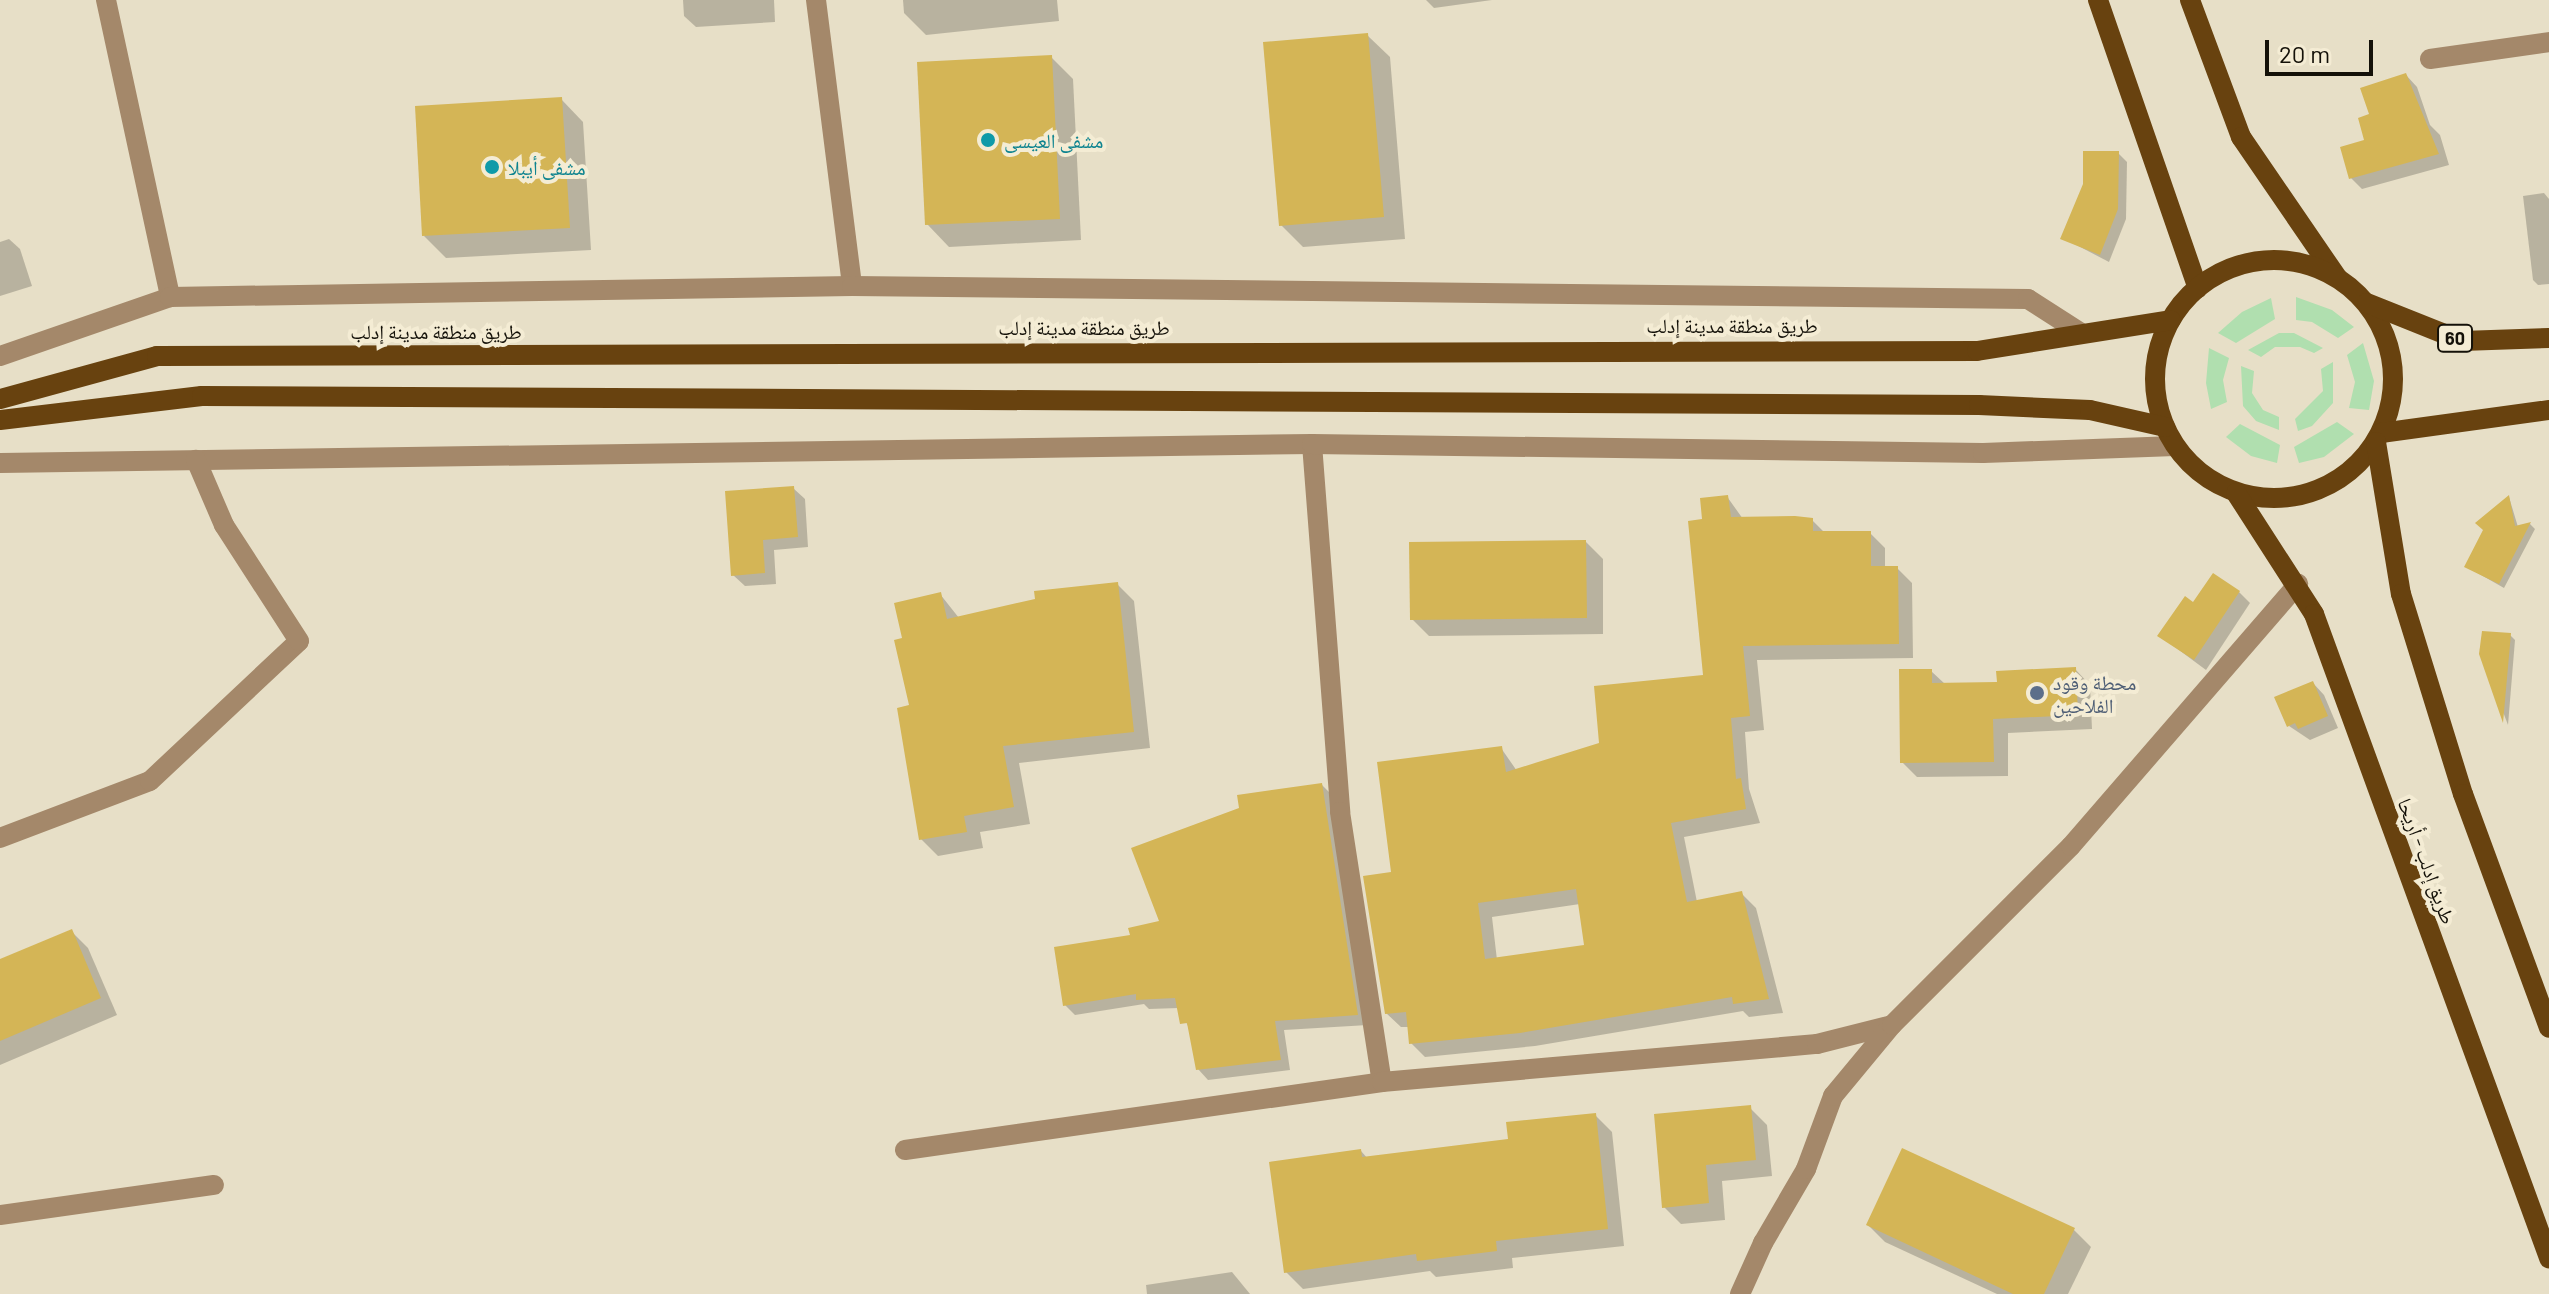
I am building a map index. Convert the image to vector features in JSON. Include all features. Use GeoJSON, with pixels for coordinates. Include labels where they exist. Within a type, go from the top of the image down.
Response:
{"type":"FeatureCollection","features":[{"type":"Feature","properties":{"kind":"main road"},"geometry":{"type":"LineString","coordinates":[[2098,0],[2198,288]]}},
{"type":"Feature","properties":{"kind":"main road"},"geometry":{"type":"LineString","coordinates":[[2190,0],[2241,137],[2337,277],[2367,303],[2389,343],[2393,365],[2390,411],[2379,437],[2345,475],[2326,487],[2281,498],[2236,493],[2202,474],[2175,446],[2158,406],[2156,362],[2171,320],[2198,288],[2234,267],[2276,260],[2337,277]]}},
{"type":"Feature","properties":{"kind":"main road","name":"60"},"geometry":{"type":"LineString","coordinates":[[2367,303],[2462,341],[2549,338]]}},
{"type":"Feature","properties":{"kind":"main road","name":"طريق منطقة مدينة إدلب"},"geometry":{"type":"LineString","coordinates":[[0,399],[157,356],[1977,351],[2171,320]]}},
{"type":"Feature","properties":{"kind":"main road"},"geometry":{"type":"LineString","coordinates":[[0,420],[233,396],[1979,405],[2090,410],[2165,427]]}},
{"type":"Feature","properties":{"kind":"main road"},"geometry":{"type":"LineString","coordinates":[[2379,437],[2549,410]]}},
{"type":"Feature","properties":{"kind":"main road"},"geometry":{"type":"LineString","coordinates":[[2379,437],[2401,594],[2463,794],[2549,1028]]}},
{"type":"Feature","properties":{"kind":"main road","name":"طريق إدلب - أريحا"},"geometry":{"type":"LineString","coordinates":[[2236,493],[2298,584],[2314,614],[2549,1258]]}},
{"type":"Feature","properties":{"kind":"street"},"geometry":{"type":"LineString","coordinates":[[106,0],[170,297]]}},
{"type":"Feature","properties":{"kind":"street"},"geometry":{"type":"LineString","coordinates":[[816,0],[852,286]]}},
{"type":"Feature","properties":{"kind":"street"},"geometry":{"type":"LineString","coordinates":[[2430,59],[2549,42]]}},
{"type":"Feature","properties":{"kind":"street"},"geometry":{"type":"LineString","coordinates":[[0,356],[170,297],[852,286],[2028,299],[2081,333]]}},
{"type":"Feature","properties":{"kind":"street"},"geometry":{"type":"LineString","coordinates":[[1312,444],[1340,812],[1382,1082]]}},
{"type":"Feature","properties":{"kind":"street"},"geometry":{"type":"LineString","coordinates":[[0,463],[1312,444],[1983,453],[2175,446]]}},
{"type":"Feature","properties":{"kind":"street"},"geometry":{"type":"LineString","coordinates":[[0,838],[150,781],[299,641],[224,525],[196,460]]}},
{"type":"Feature","properties":{"kind":"street"},"geometry":{"type":"LineString","coordinates":[[1740,1294],[1806,1169],[1833,1096],[1892,1025],[2071,846],[2298,584]]}},
{"type":"Feature","properties":{"kind":"street"},"geometry":{"type":"LineString","coordinates":[[905,1150],[1382,1082],[1817,1044],[1892,1025]]}},
{"type":"Feature","properties":{"kind":"street"},"geometry":{"type":"LineString","coordinates":[[0,1215],[214,1185]]}},
{"type":"Feature","properties":{"kind":"green space"},"geometry":{"type":"Polygon","coordinates":[[[2296,297],[2332,310],[2354,327],[2338,338],[2312,322],[2296,320],[2296,297]]]}},
{"type":"Feature","properties":{"kind":"green space"},"geometry":{"type":"Polygon","coordinates":[[[2271,298],[2275,319],[2236,343],[2218,333],[2242,312],[2271,298]]]}},
{"type":"Feature","properties":{"kind":"green space"},"geometry":{"type":"Polygon","coordinates":[[[2279,333],[2294,333],[2323,348],[2314,353],[2300,347],[2275,347],[2261,357],[2248,350],[2279,333]]]}},
{"type":"Feature","properties":{"kind":"green space"},"geometry":{"type":"Polygon","coordinates":[[[2363,343],[2374,381],[2369,410],[2349,408],[2355,382],[2347,355],[2363,343]]]}},
{"type":"Feature","properties":{"kind":"green space"},"geometry":{"type":"Polygon","coordinates":[[[2209,348],[2229,358],[2223,380],[2227,402],[2211,409],[2206,383],[2209,348]]]}},
{"type":"Feature","properties":{"kind":"green space"},"geometry":{"type":"Polygon","coordinates":[[[2333,362],[2333,403],[2312,426],[2298,431],[2295,419],[2323,391],[2321,369],[2333,362]]]}},
{"type":"Feature","properties":{"kind":"green space"},"geometry":{"type":"Polygon","coordinates":[[[2241,366],[2254,371],[2252,393],[2263,410],[2279,417],[2279,430],[2256,421],[2243,406],[2241,366]]]}},
{"type":"Feature","properties":{"kind":"green space"},"geometry":{"type":"Polygon","coordinates":[[[2337,422],[2354,434],[2324,457],[2299,463],[2294,447],[2337,422]]]}},
{"type":"Feature","properties":{"kind":"green space"},"geometry":{"type":"Polygon","coordinates":[[[2240,424],[2280,445],[2277,463],[2251,456],[2226,437],[2240,424]]]}},
{"type":"Feature","properties":{"kind":"building"},"geometry":{"type":"Polygon","coordinates":[[[1368,33],[1384,217],[1279,226],[1263,42],[1368,33]]]}},
{"type":"Feature","properties":{"kind":"building","name":"مشفى العيسى"},"geometry":{"type":"Polygon","coordinates":[[[1052,55],[1060,219],[925,225],[917,62],[1052,55]]]}},
{"type":"Feature","properties":{"kind":"building"},"geometry":{"type":"Polygon","coordinates":[[[2406,73],[2439,154],[2349,179],[2340,147],[2364,140],[2358,118],[2369,114],[2360,88],[2406,73]]]}},
{"type":"Feature","properties":{"kind":"building","name":"مشفى أيبلا"},"geometry":{"type":"Polygon","coordinates":[[[562,97],[570,228],[422,236],[415,106],[562,97]]]}},
{"type":"Feature","properties":{"kind":"building"},"geometry":{"type":"Polygon","coordinates":[[[2083,151],[2119,151],[2118,209],[2100,255],[2060,239],[2083,184],[2083,151]]]}},
{"type":"Feature","properties":{"kind":"building"},"geometry":{"type":"Polygon","coordinates":[[[794,486],[798,537],[763,540],[765,573],[731,576],[725,491],[794,486]]]}},
{"type":"Feature","properties":{"kind":"building"},"geometry":{"type":"Polygon","coordinates":[[[1728,495],[1731,517],[1795,516],[1813,518],[1813,531],[1871,531],[1871,566],[1898,566],[1899,644],[1743,646],[1750,716],[1731,718],[1736,779],[1741,778],[1746,809],[1671,823],[1687,902],[1742,891],[1769,999],[1733,1004],[1732,997],[1520,1033],[1409,1044],[1406,1012],[1385,1014],[1363,876],[1391,872],[1377,762],[1502,746],[1506,772],[1599,743],[1594,686],[1703,675],[1688,521],[1702,519],[1700,498],[1728,495]],[[1576,889],[1478,903],[1485,959],[1584,945],[1576,889]]]}},
{"type":"Feature","properties":{"kind":"building"},"geometry":{"type":"Polygon","coordinates":[[[2509,495],[2515,526],[2531,522],[2499,584],[2464,567],[2483,530],[2475,523],[2509,495]]]}},
{"type":"Feature","properties":{"kind":"building"},"geometry":{"type":"Polygon","coordinates":[[[1586,540],[1587,618],[1410,620],[1409,542],[1586,540]]]}},
{"type":"Feature","properties":{"kind":"building"},"geometry":{"type":"Polygon","coordinates":[[[2213,573],[2240,591],[2194,660],[2157,636],[2185,596],[2193,602],[2213,573]]]}},
{"type":"Feature","properties":{"kind":"building"},"geometry":{"type":"Polygon","coordinates":[[[1118,582],[1134,732],[1003,746],[1014,807],[964,816],[967,832],[919,840],[897,708],[909,705],[894,640],[902,638],[894,603],[941,592],[947,619],[1035,599],[1034,591],[1118,582]]]}},
{"type":"Feature","properties":{"kind":"building"},"geometry":{"type":"Polygon","coordinates":[[[2482,631],[2511,633],[2503,723],[2479,654],[2482,631]]]}},
{"type":"Feature","properties":{"kind":"building"},"geometry":{"type":"Polygon","coordinates":[[[2076,667],[2078,715],[1993,719],[1994,762],[1900,763],[1899,669],[1932,669],[1932,683],[1997,682],[1996,671],[2076,667]]]}},
{"type":"Feature","properties":{"kind":"building"},"geometry":{"type":"Polygon","coordinates":[[[2313,681],[2328,716],[2298,729],[2295,723],[2287,727],[2274,697],[2313,681]]]}},
{"type":"Feature","properties":{"kind":"building"},"geometry":{"type":"Polygon","coordinates":[[[1322,783],[1358,1015],[1275,1021],[1281,1060],[1196,1070],[1187,1023],[1180,1024],[1175,998],[1136,1000],[1136,994],[1063,1006],[1054,947],[1130,935],[1128,928],[1159,921],[1131,848],[1239,808],[1237,795],[1322,783]]]}},
{"type":"Feature","properties":{"kind":"building"},"geometry":{"type":"Polygon","coordinates":[[[72,929],[101,998],[0,1041],[0,959],[72,929]]]}},
{"type":"Feature","properties":{"kind":"building"},"geometry":{"type":"Polygon","coordinates":[[[1751,1105],[1756,1160],[1706,1165],[1709,1203],[1662,1208],[1654,1114],[1751,1105]]]}},
{"type":"Feature","properties":{"kind":"building"},"geometry":{"type":"Polygon","coordinates":[[[1596,1113],[1608,1229],[1496,1241],[1497,1251],[1417,1261],[1416,1254],[1284,1273],[1269,1162],[1361,1149],[1362,1157],[1508,1139],[1506,1122],[1596,1113]]]}},
{"type":"Feature","properties":{"kind":"building"},"geometry":{"type":"Polygon","coordinates":[[[1902,1148],[2075,1228],[2044,1294],[2013,1294],[1866,1225],[1902,1148]]]}},
{"type":"Feature","properties":{"kind":"place","name":"مشفى العيسى"},"geometry":{"type":"Point","coordinates":[988,140]}},
{"type":"Feature","properties":{"kind":"place","name":"مشفى أيبلا"},"geometry":{"type":"Point","coordinates":[492,167]}},
{"type":"Feature","properties":{"kind":"place","name":"محطة وقود الفلاحين"},"geometry":{"type":"Point","coordinates":[2037,693]}}]}
